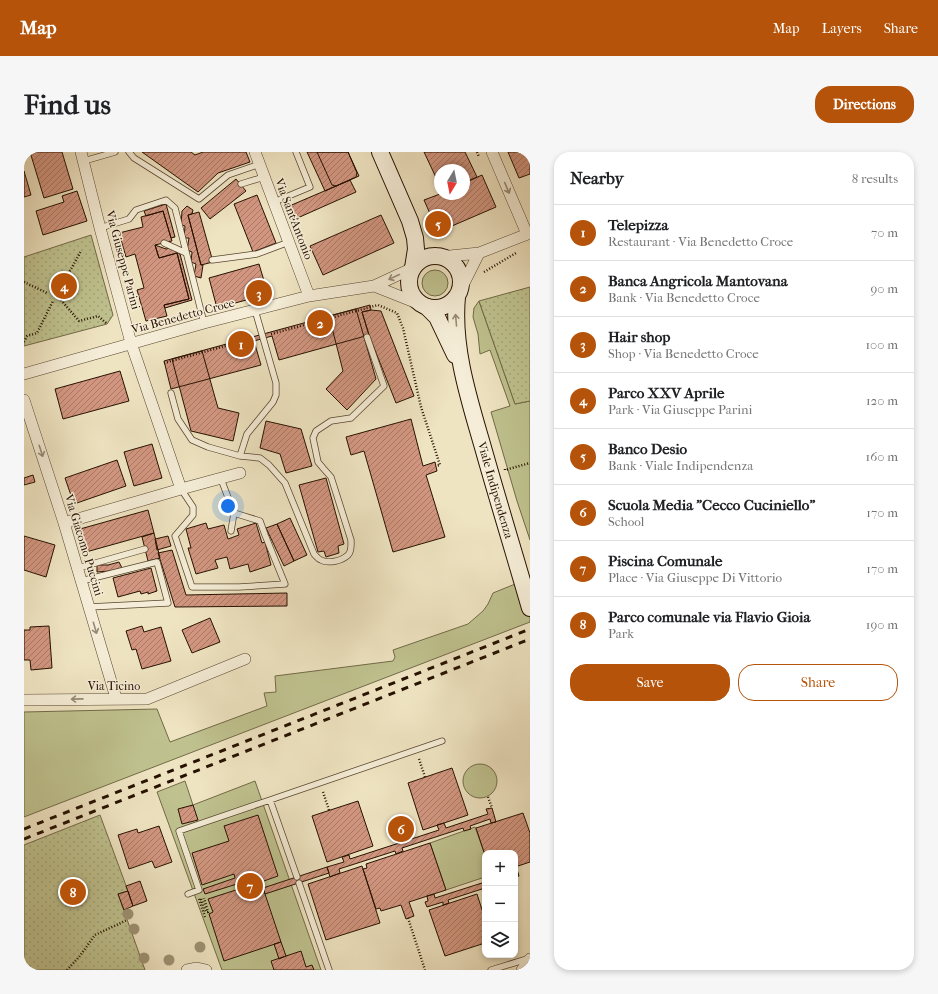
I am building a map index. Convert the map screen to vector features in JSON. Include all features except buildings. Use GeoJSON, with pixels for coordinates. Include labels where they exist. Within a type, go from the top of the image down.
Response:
{"type":"FeatureCollection","features":[{"type":"Feature","properties":{"kind":"main road"},"geometry":{"type":"LineString","coordinates":[[380,152],[410,221],[415,238],[416,249],[413,268],[410,275],[410,291],[420,304],[435,308],[444,307],[451,303],[458,294],[461,278],[452,262],[440,257],[425,258],[418,262],[413,268]]}},
{"type":"Feature","properties":{"kind":"main road"},"geometry":{"type":"LineString","coordinates":[[410,221],[440,257]]}},
{"type":"Feature","properties":{"kind":"main road","name":"Viale Indipendenza"},"geometry":{"type":"LineString","coordinates":[[458,294],[456,311],[463,371],[530,608]]}},
{"type":"Feature","properties":{"kind":"main road","name":"Viale Indipendenza"},"geometry":{"type":"LineString","coordinates":[[427,307],[436,317],[463,371]]}},
{"type":"Feature","properties":{"kind":"street","name":"Via Sant'Antonio"},"geometry":{"type":"LineString","coordinates":[[255,152],[310,296]]}},
{"type":"Feature","properties":{"kind":"street"},"geometry":{"type":"LineString","coordinates":[[440,257],[479,253],[529,234],[492,152]]}},
{"type":"Feature","properties":{"kind":"street","name":"Via Giuseppe Parini"},"geometry":{"type":"LineString","coordinates":[[83,156],[100,228],[131,343],[181,489]]}},
{"type":"Feature","properties":{"kind":"street"},"geometry":{"type":"LineString","coordinates":[[458,294],[479,253]]}},
{"type":"Feature","properties":{"kind":"street","name":"Via Benedetto Croce"},"geometry":{"type":"LineString","coordinates":[[24,374],[204,323],[310,296],[374,286],[413,268]]}},
{"type":"Feature","properties":{"kind":"street"},"geometry":{"type":"LineString","coordinates":[[374,286],[427,307]]}},
{"type":"Feature","properties":{"kind":"street","name":"Via Giacomo Puccini"},"geometry":{"type":"LineString","coordinates":[[24,400],[78,568],[116,698]]}},
{"type":"Feature","properties":{"kind":"street"},"geometry":{"type":"LineString","coordinates":[[64,523],[240,473]]}},
{"type":"Feature","properties":{"kind":"street","name":"Via Ticino"},"geometry":{"type":"LineString","coordinates":[[24,700],[116,698],[148,699],[244,659]]}},
{"type":"Feature","properties":{"kind":"street"},"geometry":{"type":"LineString","coordinates":[[522,970],[530,958]]}},
{"type":"Feature","properties":{"kind":"street"},"geometry":{"type":"LineString","coordinates":[[187,970],[204,969]]}},
{"type":"Feature","properties":{"kind":"lane"},"geometry":{"type":"LineString","coordinates":[[83,156],[115,152]]}},
{"type":"Feature","properties":{"kind":"lane"},"geometry":{"type":"LineString","coordinates":[[129,152],[134,158],[199,199],[228,175],[260,164]]}},
{"type":"Feature","properties":{"kind":"lane"},"geometry":{"type":"LineString","coordinates":[[274,202],[310,187],[296,152]]}},
{"type":"Feature","properties":{"kind":"lane"},"geometry":{"type":"LineString","coordinates":[[241,184],[264,177]]}},
{"type":"Feature","properties":{"kind":"lane"},"geometry":{"type":"LineString","coordinates":[[100,228],[129,220],[136,210],[166,200],[174,208],[204,323]]}},
{"type":"Feature","properties":{"kind":"lane"},"geometry":{"type":"LineString","coordinates":[[212,260],[257,254],[289,242]]}},
{"type":"Feature","properties":{"kind":"lane"},"geometry":{"type":"LineString","coordinates":[[164,243],[186,253]]}},
{"type":"Feature","properties":{"kind":"lane"},"geometry":{"type":"LineString","coordinates":[[240,456],[247,434],[274,402],[276,395],[276,383],[255,310]]}},
{"type":"Feature","properties":{"kind":"lane"},"geometry":{"type":"LineString","coordinates":[[171,393],[178,419],[192,440],[208,447],[240,456],[260,458],[269,465],[284,484],[314,554],[320,560],[335,561],[343,559],[349,554],[351,540],[332,477],[318,462],[312,438],[316,430],[331,422],[351,418],[384,386],[367,337]]}},
{"type":"Feature","properties":{"kind":"lane"},"geometry":{"type":"LineString","coordinates":[[221,479],[234,513],[231,531]]}},
{"type":"Feature","properties":{"kind":"lane"},"geometry":{"type":"LineString","coordinates":[[181,489],[193,507],[193,514],[175,536],[192,586],[239,587],[285,584],[260,521],[234,513]]}},
{"type":"Feature","properties":{"kind":"lane"},"geometry":{"type":"LineString","coordinates":[[78,568],[145,549]]}},
{"type":"Feature","properties":{"kind":"lane"},"geometry":{"type":"LineString","coordinates":[[81,581],[157,562],[168,603],[89,607]]}},
{"type":"Feature","properties":{"kind":"lane"},"geometry":{"type":"LineString","coordinates":[[188,894],[199,890],[179,831],[442,741]]}},
{"type":"Feature","properties":{"kind":"lane"},"geometry":{"type":"LineString","coordinates":[[270,800],[329,970]]}},
{"type":"Feature","properties":{"kind":"lane"},"geometry":{"type":"LineString","coordinates":[[491,970],[530,958]]}},
{"type":"Feature","properties":{"kind":"path"},"geometry":{"type":"LineString","coordinates":[[482,275],[492,267],[522,250]]}},
{"type":"Feature","properties":{"kind":"path"},"geometry":{"type":"LineString","coordinates":[[61,287],[81,251]]}},
{"type":"Feature","properties":{"kind":"path"},"geometry":{"type":"LineString","coordinates":[[24,282],[47,293]]}},
{"type":"Feature","properties":{"kind":"path"},"geometry":{"type":"LineString","coordinates":[[61,300],[80,321],[98,316],[107,324]]}},
{"type":"Feature","properties":{"kind":"path"},"geometry":{"type":"LineString","coordinates":[[24,342],[27,336],[37,333],[53,302]]}},
{"type":"Feature","properties":{"kind":"path"},"geometry":{"type":"LineString","coordinates":[[164,363],[378,305],[397,313],[403,328],[421,407],[440,464],[436,466]]}},
{"type":"Feature","properties":{"kind":"path"},"geometry":{"type":"LineString","coordinates":[[503,463],[505,470],[530,463]]}},
{"type":"Feature","properties":{"kind":"path"},"geometry":{"type":"LineString","coordinates":[[416,750],[425,777]]}},
{"type":"Feature","properties":{"kind":"path"},"geometry":{"type":"LineString","coordinates":[[320,783],[329,810]]}},
{"type":"Feature","properties":{"kind":"path"},"geometry":{"type":"LineString","coordinates":[[488,797],[492,808]]}},
{"type":"Feature","properties":{"kind":"path"},"geometry":{"type":"LineString","coordinates":[[200,894],[208,912],[206,912],[200,894]]}},
{"type":"Feature","properties":{"kind":"path"},"geometry":{"type":"LineString","coordinates":[[200,894],[205,917]]}},
{"type":"Feature","properties":{"kind":"path"},"geometry":{"type":"LineString","coordinates":[[408,918],[425,970]]}},
{"type":"Feature","properties":{"kind":"path"},"geometry":{"type":"LineString","coordinates":[[67,970],[79,957],[95,935],[127,920]]}},
{"type":"Feature","properties":{"kind":"green space"},"geometry":{"type":"Polygon","coordinates":[[[91,235],[113,315],[107,324],[24,346],[24,257],[91,235]]]}},
{"type":"Feature","properties":{"kind":"green space"},"geometry":{"type":"Polygon","coordinates":[[[435,270],[444,274],[448,283],[444,292],[435,296],[426,292],[422,283],[426,274],[435,270]]]}},
{"type":"Feature","properties":{"kind":"green space"},"geometry":{"type":"Polygon","coordinates":[[[530,287],[530,401],[515,404],[479,301],[530,287]]]}},
{"type":"Feature","properties":{"kind":"green space"},"geometry":{"type":"Polygon","coordinates":[[[479,301],[515,404],[530,401],[530,540],[491,412],[510,406],[490,350],[480,354],[478,334],[473,317],[474,308],[479,301]]]}},
{"type":"Feature","properties":{"kind":"green space"},"geometry":{"type":"Polygon","coordinates":[[[530,578],[530,622],[24,817],[24,712],[157,709],[170,742],[267,706],[264,693],[276,692],[275,676],[393,661],[395,657],[393,650],[468,624],[483,611],[493,593],[530,578]]]}},
{"type":"Feature","properties":{"kind":"green space"},"geometry":{"type":"Polygon","coordinates":[[[483,764],[490,766],[495,771],[497,781],[495,791],[490,796],[477,798],[470,796],[465,791],[463,778],[465,771],[470,766],[483,764]]]}},
{"type":"Feature","properties":{"kind":"green space"},"geometry":{"type":"Polygon","coordinates":[[[185,781],[193,805],[255,781],[321,970],[222,970],[157,792],[185,781]]]}},
{"type":"Feature","properties":{"kind":"green space"},"geometry":{"type":"Polygon","coordinates":[[[100,815],[128,891],[118,894],[145,970],[24,970],[24,845],[100,815]]]}},
{"type":"Feature","properties":{"kind":"green space"},"geometry":{"type":"Polygon","coordinates":[[[475,827],[483,850],[482,850],[482,878],[446,890],[430,843],[475,827]]]}},
{"type":"Feature","properties":{"kind":"railway"},"geometry":{"type":"LineString","coordinates":[[24,829],[530,629]]}},
{"type":"Feature","properties":{"kind":"railway"},"geometry":{"type":"LineString","coordinates":[[24,839],[530,639]]}},
{"type":"Feature","properties":{"kind":"place","name":"Banco Desio"},"geometry":{"type":"Point","coordinates":[438,224]}},
{"type":"Feature","properties":{"kind":"place","name":"Parco XXV Aprile"},"geometry":{"type":"Point","coordinates":[64,286]}},
{"type":"Feature","properties":{"kind":"place","name":"Hair shop"},"geometry":{"type":"Point","coordinates":[259,293]}},
{"type":"Feature","properties":{"kind":"place","name":"Banca Angricola Mantovana"},"geometry":{"type":"Point","coordinates":[320,323]}},
{"type":"Feature","properties":{"kind":"place","name":"Telepizza"},"geometry":{"type":"Point","coordinates":[241,344]}},
{"type":"Feature","properties":{"kind":"place","name":"Scuola Media \"Cecco Cuciniello\""},"geometry":{"type":"Point","coordinates":[401,829]}},
{"type":"Feature","properties":{"kind":"place","name":"Piscina Comunale"},"geometry":{"type":"Point","coordinates":[250,886]}},
{"type":"Feature","properties":{"kind":"place","name":"Parco comunale via Flavio Gioia"},"geometry":{"type":"Point","coordinates":[73,892]}}]}
